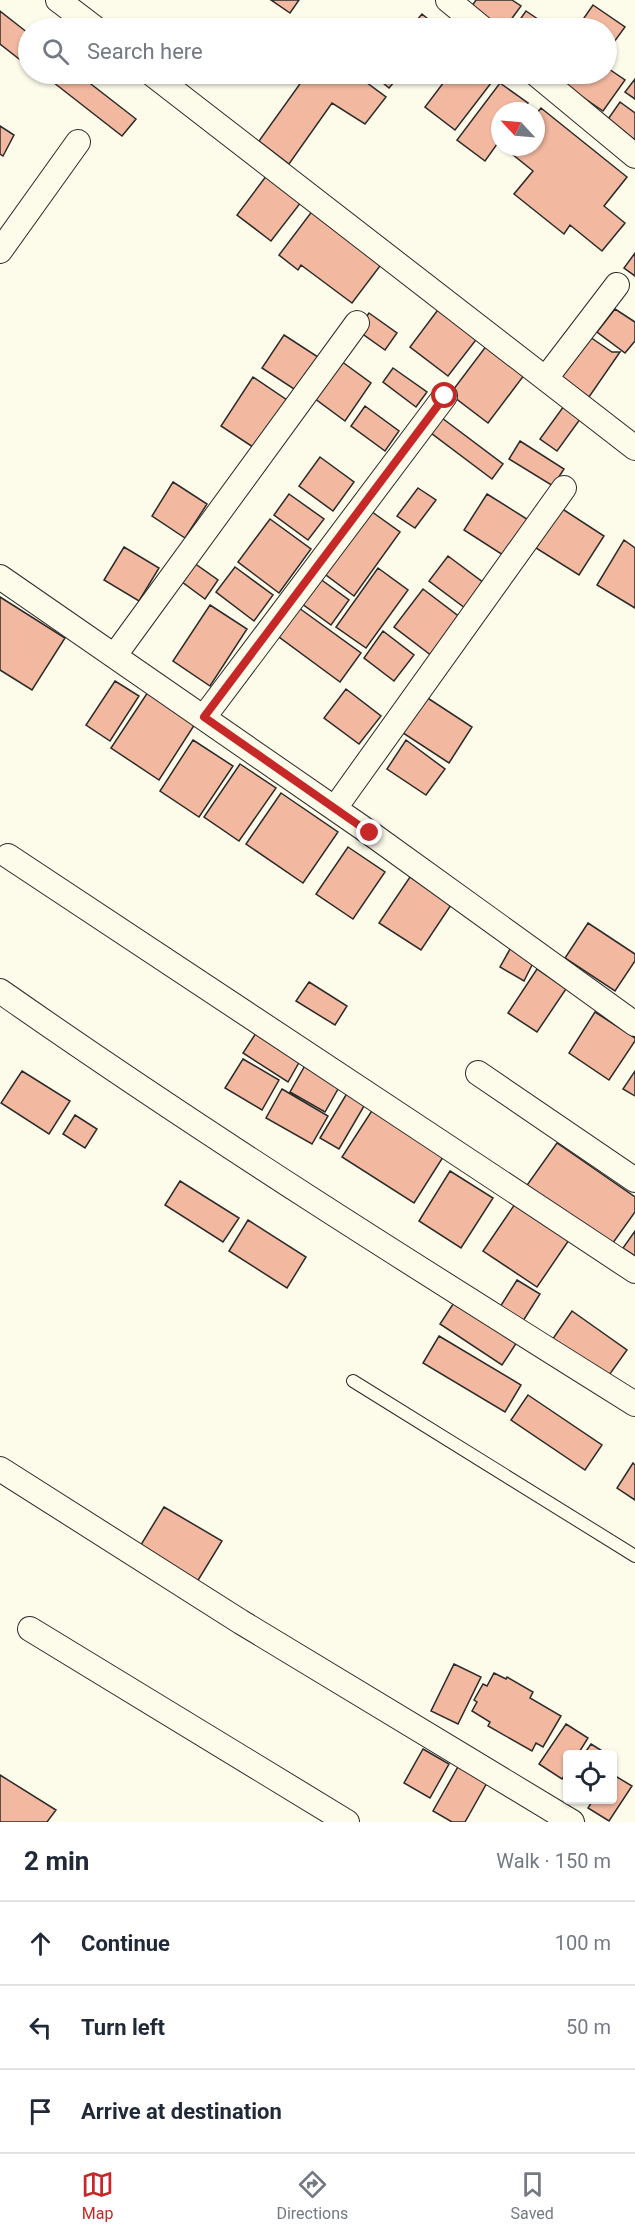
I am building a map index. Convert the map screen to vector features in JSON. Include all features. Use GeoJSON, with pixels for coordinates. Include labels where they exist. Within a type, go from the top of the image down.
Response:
{"type":"FeatureCollection","features":[{"type":"Feature","properties":{"kind":"street"},"geometry":{"type":"LineString","coordinates":[[448,0],[470,18]]}},
{"type":"Feature","properties":{"kind":"street"},"geometry":{"type":"LineString","coordinates":[[67,3],[84,18]]}},
{"type":"Feature","properties":{"kind":"street"},"geometry":{"type":"LineString","coordinates":[[165,84],[635,448]]}},
{"type":"Feature","properties":{"kind":"street"},"geometry":{"type":"LineString","coordinates":[[548,84],[635,156]]}},
{"type":"Feature","properties":{"kind":"street"},"geometry":{"type":"LineString","coordinates":[[0,251],[78,142]]}},
{"type":"Feature","properties":{"kind":"street"},"geometry":{"type":"LineString","coordinates":[[546,378],[617,285]]}},
{"type":"Feature","properties":{"kind":"street"},"geometry":{"type":"LineString","coordinates":[[115,655],[357,323]]}},
{"type":"Feature","properties":{"kind":"street"},"geometry":{"type":"LineString","coordinates":[[204,717],[445,396]]}},
{"type":"Feature","properties":{"kind":"street"},"geometry":{"type":"LineString","coordinates":[[335,808],[564,488]]}},
{"type":"Feature","properties":{"kind":"street"},"geometry":{"type":"LineString","coordinates":[[0,577],[335,808],[635,1024]]}},
{"type":"Feature","properties":{"kind":"street"},"geometry":{"type":"LineString","coordinates":[[8,856],[635,1271]]}},
{"type":"Feature","properties":{"kind":"street"},"geometry":{"type":"LineString","coordinates":[[0,991],[104,1064],[324,1208],[635,1404]]}},
{"type":"Feature","properties":{"kind":"street"},"geometry":{"type":"LineString","coordinates":[[478,1073],[635,1180]]}},
{"type":"Feature","properties":{"kind":"street"},"geometry":{"type":"LineString","coordinates":[[0,1469],[241,1622],[572,1822]]}},
{"type":"Feature","properties":{"kind":"street"},"geometry":{"type":"LineString","coordinates":[[30,1629],[347,1822]]}},
{"type":"Feature","properties":{"kind":"lane"},"geometry":{"type":"LineString","coordinates":[[353,1381],[635,1556]]}},
{"type":"Feature","properties":{"kind":"building"},"geometry":{"type":"Polygon","coordinates":[[[271,0],[299,0],[290,13],[271,0]]]}},
{"type":"Feature","properties":{"kind":"building"},"geometry":{"type":"Polygon","coordinates":[[[476,0],[512,0],[521,6],[512,18],[479,18],[469,10],[476,0]]]}},
{"type":"Feature","properties":{"kind":"building"},"geometry":{"type":"Polygon","coordinates":[[[593,5],[612,18],[584,18],[593,5]]]}},
{"type":"Feature","properties":{"kind":"building"},"geometry":{"type":"Polygon","coordinates":[[[0,11],[18,25],[18,58],[0,44],[0,11]]]}},
{"type":"Feature","properties":{"kind":"building"},"geometry":{"type":"Polygon","coordinates":[[[526,11],[536,18],[521,18],[526,11]]]}},
{"type":"Feature","properties":{"kind":"building"},"geometry":{"type":"Polygon","coordinates":[[[617,22],[625,27],[617,38],[617,22]]]}},
{"type":"Feature","properties":{"kind":"building"},"geometry":{"type":"Polygon","coordinates":[[[617,75],[625,80],[603,111],[564,84],[617,84],[617,75]]]}},
{"type":"Feature","properties":{"kind":"building"},"geometry":{"type":"Polygon","coordinates":[[[635,79],[635,99],[625,92],[635,79]]]}},
{"type":"Feature","properties":{"kind":"building"},"geometry":{"type":"Polygon","coordinates":[[[55,84],[91,84],[136,119],[122,136],[55,84]]]}},
{"type":"Feature","properties":{"kind":"building"},"geometry":{"type":"Polygon","coordinates":[[[300,84],[368,84],[386,97],[365,124],[332,103],[289,164],[259,141],[300,84]]]}},
{"type":"Feature","properties":{"kind":"building"},"geometry":{"type":"Polygon","coordinates":[[[442,84],[490,84],[455,130],[425,107],[442,84]]]}},
{"type":"Feature","properties":{"kind":"building"},"geometry":{"type":"Polygon","coordinates":[[[501,84],[527,102],[491,102],[491,153],[485,161],[457,140],[501,84]]]}},
{"type":"Feature","properties":{"kind":"building"},"geometry":{"type":"Polygon","coordinates":[[[620,102],[635,113],[635,142],[606,122],[620,102]]]}},
{"type":"Feature","properties":{"kind":"building"},"geometry":{"type":"Polygon","coordinates":[[[545,111],[627,177],[604,206],[625,223],[602,251],[570,225],[564,234],[514,194],[533,171],[514,156],[545,156],[545,111]]]}},
{"type":"Feature","properties":{"kind":"building"},"geometry":{"type":"Polygon","coordinates":[[[0,126],[14,135],[3,156],[0,154],[0,126]]]}},
{"type":"Feature","properties":{"kind":"building"},"geometry":{"type":"Polygon","coordinates":[[[270,171],[305,197],[271,241],[237,215],[270,171]]]}},
{"type":"Feature","properties":{"kind":"building"},"geometry":{"type":"Polygon","coordinates":[[[313,210],[383,262],[352,303],[301,265],[298,270],[279,255],[313,210]]]}},
{"type":"Feature","properties":{"kind":"building"},"geometry":{"type":"Polygon","coordinates":[[[635,253],[635,276],[624,268],[635,253]]]}},
{"type":"Feature","properties":{"kind":"building"},"geometry":{"type":"Polygon","coordinates":[[[440,307],[479,336],[448,376],[410,347],[440,307]]]}},
{"type":"Feature","properties":{"kind":"building"},"geometry":{"type":"Polygon","coordinates":[[[615,309],[635,322],[635,341],[625,353],[597,332],[615,309]]]}},
{"type":"Feature","properties":{"kind":"building"},"geometry":{"type":"Polygon","coordinates":[[[369,313],[397,333],[385,350],[357,330],[369,313]]]}},
{"type":"Feature","properties":{"kind":"building"},"geometry":{"type":"Polygon","coordinates":[[[284,335],[318,357],[297,391],[262,368],[284,335]]]}},
{"type":"Feature","properties":{"kind":"building"},"geometry":{"type":"Polygon","coordinates":[[[590,337],[612,352],[620,352],[589,397],[561,377],[590,337]]]}},
{"type":"Feature","properties":{"kind":"building"},"geometry":{"type":"Polygon","coordinates":[[[490,341],[528,370],[488,423],[450,394],[490,341]]]}},
{"type":"Feature","properties":{"kind":"building"},"geometry":{"type":"Polygon","coordinates":[[[341,361],[371,383],[345,421],[314,398],[341,361]]]}},
{"type":"Feature","properties":{"kind":"building"},"geometry":{"type":"Polygon","coordinates":[[[393,368],[427,392],[416,407],[383,382],[393,368]]]}},
{"type":"Feature","properties":{"kind":"building"},"geometry":{"type":"Polygon","coordinates":[[[253,377],[287,400],[256,449],[221,426],[253,377]]]}},
{"type":"Feature","properties":{"kind":"building"},"geometry":{"type":"Polygon","coordinates":[[[569,399],[586,411],[557,451],[540,439],[569,399]]]}},
{"type":"Feature","properties":{"kind":"building"},"geometry":{"type":"Polygon","coordinates":[[[365,406],[399,431],[385,451],[351,426],[365,406]]]}},
{"type":"Feature","properties":{"kind":"building"},"geometry":{"type":"Polygon","coordinates":[[[438,415],[503,464],[492,479],[427,430],[438,415]]]}},
{"type":"Feature","properties":{"kind":"building"},"geometry":{"type":"Polygon","coordinates":[[[520,441],[564,469],[553,486],[509,459],[520,441]]]}},
{"type":"Feature","properties":{"kind":"building"},"geometry":{"type":"Polygon","coordinates":[[[320,457],[354,482],[333,511],[299,486],[320,457]]]}},
{"type":"Feature","properties":{"kind":"building"},"geometry":{"type":"Polygon","coordinates":[[[173,482],[207,504],[185,538],[152,516],[173,482]]]}},
{"type":"Feature","properties":{"kind":"building"},"geometry":{"type":"Polygon","coordinates":[[[418,488],[436,500],[415,528],[397,516],[418,488]]]}},
{"type":"Feature","properties":{"kind":"building"},"geometry":{"type":"Polygon","coordinates":[[[289,494],[324,519],[308,540],[274,515],[289,494]]]}},
{"type":"Feature","properties":{"kind":"building"},"geometry":{"type":"Polygon","coordinates":[[[487,494],[530,521],[506,557],[464,530],[487,494]]]}},
{"type":"Feature","properties":{"kind":"building"},"geometry":{"type":"Polygon","coordinates":[[[561,508],[604,536],[579,575],[536,548],[561,508]]]}},
{"type":"Feature","properties":{"kind":"building"},"geometry":{"type":"Polygon","coordinates":[[[368,509],[400,532],[354,596],[322,572],[368,509]]]}},
{"type":"Feature","properties":{"kind":"building"},"geometry":{"type":"Polygon","coordinates":[[[270,519],[311,549],[279,593],[238,562],[270,519]]]}},
{"type":"Feature","properties":{"kind":"building"},"geometry":{"type":"Polygon","coordinates":[[[624,540],[635,548],[635,608],[597,585],[624,540]]]}},
{"type":"Feature","properties":{"kind":"building"},"geometry":{"type":"Polygon","coordinates":[[[124,547],[159,568],[139,601],[104,580],[124,547]]]}},
{"type":"Feature","properties":{"kind":"building"},"geometry":{"type":"Polygon","coordinates":[[[448,556],[484,583],[465,608],[429,581],[448,556]]]}},
{"type":"Feature","properties":{"kind":"building"},"geometry":{"type":"Polygon","coordinates":[[[187,558],[218,580],[205,599],[174,576],[187,558]]]}},
{"type":"Feature","properties":{"kind":"building"},"geometry":{"type":"Polygon","coordinates":[[[235,567],[273,595],[254,621],[216,592],[235,567]]]}},
{"type":"Feature","properties":{"kind":"building"},"geometry":{"type":"Polygon","coordinates":[[[378,568],[408,590],[366,648],[336,627],[378,568]]]}},
{"type":"Feature","properties":{"kind":"building"},"geometry":{"type":"Polygon","coordinates":[[[312,573],[349,600],[331,625],[294,598],[312,573]]]}},
{"type":"Feature","properties":{"kind":"building"},"geometry":{"type":"Polygon","coordinates":[[[423,589],[461,618],[432,656],[394,627],[423,589]]]}},
{"type":"Feature","properties":{"kind":"building"},"geometry":{"type":"Polygon","coordinates":[[[0,597],[65,638],[32,690],[0,670],[0,597]]]}},
{"type":"Feature","properties":{"kind":"building"},"geometry":{"type":"Polygon","coordinates":[[[210,605],[247,629],[210,686],[173,661],[210,605]]]}},
{"type":"Feature","properties":{"kind":"building"},"geometry":{"type":"Polygon","coordinates":[[[299,608],[361,653],[340,682],[279,637],[299,608]]]}},
{"type":"Feature","properties":{"kind":"building"},"geometry":{"type":"Polygon","coordinates":[[[383,631],[414,655],[394,681],[364,658],[383,631]]]}},
{"type":"Feature","properties":{"kind":"building"},"geometry":{"type":"Polygon","coordinates":[[[115,681],[139,696],[110,741],[86,725],[115,681]]]}},
{"type":"Feature","properties":{"kind":"building"},"geometry":{"type":"Polygon","coordinates":[[[346,689],[381,716],[359,744],[324,718],[346,689]]]}},
{"type":"Feature","properties":{"kind":"building"},"geometry":{"type":"Polygon","coordinates":[[[148,692],[195,724],[159,780],[111,748],[148,692]]]}},
{"type":"Feature","properties":{"kind":"building"},"geometry":{"type":"Polygon","coordinates":[[[420,693],[472,727],[449,763],[397,729],[420,693]]]}},
{"type":"Feature","properties":{"kind":"building"},"geometry":{"type":"Polygon","coordinates":[[[193,740],[233,766],[199,817],[160,791],[193,740]]]}},
{"type":"Feature","properties":{"kind":"building"},"geometry":{"type":"Polygon","coordinates":[[[406,740],[445,769],[426,795],[387,769],[406,740]]]}},
{"type":"Feature","properties":{"kind":"building"},"geometry":{"type":"Polygon","coordinates":[[[240,764],[276,788],[239,841],[204,817],[240,764]]]}},
{"type":"Feature","properties":{"kind":"building"},"geometry":{"type":"Polygon","coordinates":[[[281,793],[338,832],[303,883],[246,844],[281,793]]]}},
{"type":"Feature","properties":{"kind":"building"},"geometry":{"type":"Polygon","coordinates":[[[348,847],[385,872],[353,919],[316,894],[348,847]]]}},
{"type":"Feature","properties":{"kind":"building"},"geometry":{"type":"Polygon","coordinates":[[[410,877],[451,905],[421,950],[379,923],[410,877]]]}},
{"type":"Feature","properties":{"kind":"building"},"geometry":{"type":"Polygon","coordinates":[[[588,923],[635,954],[635,961],[615,991],[565,958],[588,923]]]}},
{"type":"Feature","properties":{"kind":"building"},"geometry":{"type":"Polygon","coordinates":[[[514,942],[535,959],[524,981],[500,967],[514,942]]]}},
{"type":"Feature","properties":{"kind":"building"},"geometry":{"type":"Polygon","coordinates":[[[537,969],[566,989],[537,1032],[508,1013],[537,969]]]}},
{"type":"Feature","properties":{"kind":"building"},"geometry":{"type":"Polygon","coordinates":[[[309,982],[347,1006],[335,1025],[296,1001],[309,982]]]}},
{"type":"Feature","properties":{"kind":"building"},"geometry":{"type":"Polygon","coordinates":[[[595,1012],[635,1038],[609,1080],[569,1053],[595,1012]]]}},
{"type":"Feature","properties":{"kind":"building"},"geometry":{"type":"Polygon","coordinates":[[[258,1030],[301,1059],[288,1082],[243,1053],[258,1030]]]}},
{"type":"Feature","properties":{"kind":"building"},"geometry":{"type":"Polygon","coordinates":[[[243,1059],[279,1080],[262,1110],[225,1088],[243,1059]]]}},
{"type":"Feature","properties":{"kind":"building"},"geometry":{"type":"Polygon","coordinates":[[[307,1062],[342,1082],[325,1112],[290,1092],[307,1062]]]}},
{"type":"Feature","properties":{"kind":"building"},"geometry":{"type":"Polygon","coordinates":[[[22,1071],[70,1101],[49,1134],[1,1103],[22,1071]]]}},
{"type":"Feature","properties":{"kind":"building"},"geometry":{"type":"Polygon","coordinates":[[[635,1071],[635,1096],[623,1089],[635,1071]]]}},
{"type":"Feature","properties":{"kind":"building"},"geometry":{"type":"Polygon","coordinates":[[[282,1089],[328,1116],[312,1144],[266,1118],[282,1089]]]}},
{"type":"Feature","properties":{"kind":"building"},"geometry":{"type":"Polygon","coordinates":[[[349,1090],[367,1101],[339,1149],[320,1138],[349,1090]]]}},
{"type":"Feature","properties":{"kind":"building"},"geometry":{"type":"Polygon","coordinates":[[[373,1109],[445,1154],[414,1203],[342,1157],[373,1109]]]}},
{"type":"Feature","properties":{"kind":"building"},"geometry":{"type":"Polygon","coordinates":[[[75,1115],[97,1129],[85,1148],[63,1134],[75,1115]]]}},
{"type":"Feature","properties":{"kind":"building"},"geometry":{"type":"Polygon","coordinates":[[[557,1143],[635,1197],[635,1212],[610,1247],[525,1188],[557,1143]]]}},
{"type":"Feature","properties":{"kind":"building"},"geometry":{"type":"Polygon","coordinates":[[[450,1171],[493,1198],[461,1248],[419,1221],[450,1171]]]}},
{"type":"Feature","properties":{"kind":"building"},"geometry":{"type":"Polygon","coordinates":[[[180,1181],[239,1218],[223,1242],[165,1205],[180,1181]]]}},
{"type":"Feature","properties":{"kind":"building"},"geometry":{"type":"Polygon","coordinates":[[[515,1204],[569,1240],[537,1287],[483,1251],[515,1204]]]}},
{"type":"Feature","properties":{"kind":"building"},"geometry":{"type":"Polygon","coordinates":[[[248,1220],[306,1257],[287,1288],[229,1251],[248,1220]]]}},
{"type":"Feature","properties":{"kind":"building"},"geometry":{"type":"Polygon","coordinates":[[[635,1231],[635,1256],[623,1248],[635,1231]]]}},
{"type":"Feature","properties":{"kind":"building"},"geometry":{"type":"Polygon","coordinates":[[[517,1280],[540,1294],[523,1321],[500,1307],[517,1280]]]}},
{"type":"Feature","properties":{"kind":"building"},"geometry":{"type":"Polygon","coordinates":[[[457,1298],[519,1339],[502,1365],[440,1324],[457,1298]]]}},
{"type":"Feature","properties":{"kind":"building"},"geometry":{"type":"Polygon","coordinates":[[[572,1311],[627,1350],[607,1378],[552,1340],[572,1311]]]}},
{"type":"Feature","properties":{"kind":"building"},"geometry":{"type":"Polygon","coordinates":[[[439,1336],[521,1385],[505,1412],[423,1363],[439,1336]]]}},
{"type":"Feature","properties":{"kind":"building"},"geometry":{"type":"Polygon","coordinates":[[[528,1395],[602,1445],[585,1470],[511,1420],[528,1395]]]}},
{"type":"Feature","properties":{"kind":"building"},"geometry":{"type":"Polygon","coordinates":[[[633,1463],[635,1465],[635,1500],[617,1488],[633,1463]]]}},
{"type":"Feature","properties":{"kind":"building"},"geometry":{"type":"Polygon","coordinates":[[[164,1507],[222,1541],[197,1582],[139,1548],[164,1507]]]}},
{"type":"Feature","properties":{"kind":"building"},"geometry":{"type":"Polygon","coordinates":[[[454,1664],[481,1677],[458,1724],[431,1711],[454,1664]]]}},
{"type":"Feature","properties":{"kind":"building"},"geometry":{"type":"Polygon","coordinates":[[[494,1673],[506,1679],[507,1677],[533,1692],[530,1698],[561,1716],[543,1747],[536,1743],[532,1751],[488,1726],[490,1722],[472,1711],[477,1702],[474,1700],[483,1684],[487,1686],[494,1673]]]}},
{"type":"Feature","properties":{"kind":"building"},"geometry":{"type":"Polygon","coordinates":[[[566,1724],[588,1738],[580,1750],[563,1750],[562,1779],[539,1764],[566,1724]]]}},
{"type":"Feature","properties":{"kind":"building"},"geometry":{"type":"Polygon","coordinates":[[[591,1744],[601,1750],[587,1750],[591,1744]]]}},
{"type":"Feature","properties":{"kind":"building"},"geometry":{"type":"Polygon","coordinates":[[[423,1749],[449,1764],[430,1798],[404,1783],[423,1749]]]}},
{"type":"Feature","properties":{"kind":"building"},"geometry":{"type":"Polygon","coordinates":[[[459,1765],[488,1781],[465,1822],[452,1822],[433,1811],[459,1765]]]}},
{"type":"Feature","properties":{"kind":"building"},"geometry":{"type":"Polygon","coordinates":[[[0,1775],[56,1810],[47,1822],[0,1822],[0,1775]]]}},
{"type":"Feature","properties":{"kind":"building"},"geometry":{"type":"Polygon","coordinates":[[[617,1777],[632,1786],[609,1821],[588,1808],[590,1804],[617,1804],[617,1777]]]}},
{"type":"Feature","properties":{"kind":"route"},"geometry":{"type":"LineString","coordinates":[[370,833],[204,717],[445,396]]}}]}
